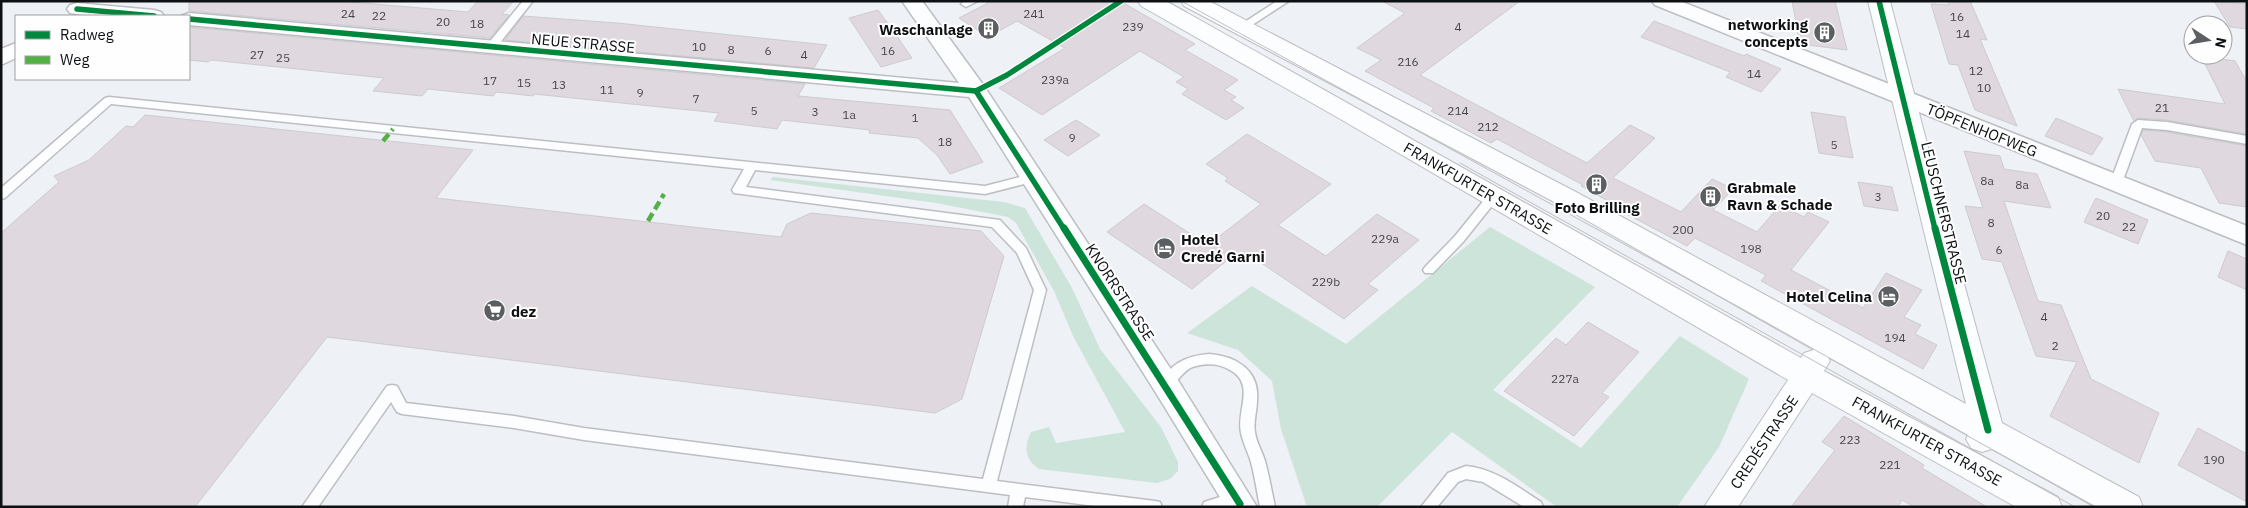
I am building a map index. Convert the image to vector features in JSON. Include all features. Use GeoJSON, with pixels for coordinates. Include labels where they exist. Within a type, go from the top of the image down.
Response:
{"type":"FeatureCollection","features":[{"type":"Feature","properties":{"kind":"main road","name":"FRANKFURTER STRASSE"},"geometry":{"type":"LineString","coordinates":[[1149,1],[1344,110],[1807,376],[2046,507]]}},
{"type":"Feature","properties":{"kind":"main road","name":"FRANKFURTER STRASSE"},"geometry":{"type":"LineString","coordinates":[[1192,1],[1567,198],[2127,507]]}},
{"type":"Feature","properties":{"kind":"main road","name":"LEUSCHNERSTRASSE"},"geometry":{"type":"LineString","coordinates":[[1879,1],[1988,430]]}},
{"type":"Feature","properties":{"kind":"main road"},"geometry":{"type":"LineString","coordinates":[[1807,376],[1825,342]]}},
{"type":"Feature","properties":{"kind":"main road","name":"CREDÉSTRASSE"},"geometry":{"type":"LineString","coordinates":[[1720,507],[1807,376]]}},
{"type":"Feature","properties":{"kind":"main road"},"geometry":{"type":"LineString","coordinates":[[1968,463],[1988,430]]}},
{"type":"Feature","properties":{"kind":"street","name":"KNORRSTRASSE"},"geometry":{"type":"LineString","coordinates":[[912,1],[976,91],[1166,385],[1239,502]]}},
{"type":"Feature","properties":{"kind":"street","name":"TÖPFENHOFWEG"},"geometry":{"type":"LineString","coordinates":[[1662,1],[2247,236]]}},
{"type":"Feature","properties":{"kind":"street"},"geometry":{"type":"LineString","coordinates":[[78,9],[143,15]]}},
{"type":"Feature","properties":{"kind":"street","name":"NEUE STRASSE"},"geometry":{"type":"LineString","coordinates":[[190,19],[976,91]]}},
{"type":"Feature","properties":{"kind":"street"},"geometry":{"type":"LineString","coordinates":[[1,43],[15,44]]}},
{"type":"Feature","properties":{"kind":"street"},"geometry":{"type":"LineString","coordinates":[[1,59],[15,50]]}},
{"type":"Feature","properties":{"kind":"lane"},"geometry":{"type":"LineString","coordinates":[[491,47],[528,1]]}},
{"type":"Feature","properties":{"kind":"lane"},"geometry":{"type":"LineString","coordinates":[[1242,27],[1284,1]]}},
{"type":"Feature","properties":{"kind":"lane"},"geometry":{"type":"LineString","coordinates":[[1,196],[109,100],[985,190],[1032,178]]}},
{"type":"Feature","properties":{"kind":"lane"},"geometry":{"type":"LineString","coordinates":[[2116,183],[2138,124],[2159,125],[2247,140]]}},
{"type":"Feature","properties":{"kind":"lane"},"geometry":{"type":"LineString","coordinates":[[752,166],[738,190],[996,224],[1022,251],[1040,290],[988,486]]}},
{"type":"Feature","properties":{"kind":"lane"},"geometry":{"type":"LineString","coordinates":[[1429,270],[1459,239],[1493,197]]}},
{"type":"Feature","properties":{"kind":"lane"},"geometry":{"type":"LineString","coordinates":[[1166,385],[1178,368],[1190,361],[1206,358],[1219,359],[1231,364],[1249,381],[1252,398],[1247,429],[1258,463],[1268,507]]}},
{"type":"Feature","properties":{"kind":"lane"},"geometry":{"type":"LineString","coordinates":[[309,507],[392,390],[402,408],[514,422],[584,434],[1155,507]]}},
{"type":"Feature","properties":{"kind":"lane"},"geometry":{"type":"LineString","coordinates":[[1428,507],[1456,475],[1472,472],[1490,477],[1536,507]]}},
{"type":"Feature","properties":{"kind":"lane"},"geometry":{"type":"LineString","coordinates":[[1015,507],[1019,490]]}},
{"type":"Feature","properties":{"kind":"lane"},"geometry":{"type":"LineString","coordinates":[[1209,507],[1239,502]]}},
{"type":"Feature","properties":{"kind":"green space"},"geometry":{"type":"Polygon","coordinates":[[[773,177],[1004,202],[1025,208],[1072,288],[1100,349],[1161,427],[1178,462],[1178,471],[1170,479],[1157,483],[1039,469],[1030,461],[1026,448],[1031,432],[1049,427],[1056,443],[1125,432],[1073,336],[1054,291],[1016,223],[1008,217],[936,203],[770,180],[773,177]]]}},
{"type":"Feature","properties":{"kind":"green space"},"geometry":{"type":"Polygon","coordinates":[[[1490,227],[1595,287],[1493,390],[1581,448],[1680,336],[1749,379],[1719,447],[1677,507],[1557,507],[1452,432],[1377,507],[1307,507],[1281,429],[1272,381],[1238,350],[1187,333],[1252,286],[1346,344],[1490,227]]]}},
{"type":"Feature","properties":{"kind":"building"},"geometry":{"type":"Polygon","coordinates":[[[189,1],[339,1],[468,12],[478,1],[514,1],[502,14],[509,15],[490,38],[189,11],[189,1]]]}},
{"type":"Feature","properties":{"kind":"building"},"geometry":{"type":"Polygon","coordinates":[[[985,1],[1120,1],[1195,44],[1185,50],[1238,80],[1224,90],[1236,97],[1231,100],[1244,108],[1226,120],[1182,94],[1188,89],[1176,82],[1184,77],[1140,51],[1042,115],[999,88],[1065,48],[1017,21],[988,37],[959,18],[988,3],[985,1]]]}},
{"type":"Feature","properties":{"kind":"building"},"geometry":{"type":"Polygon","coordinates":[[[1382,1],[1520,1],[1420,75],[1587,163],[1630,125],[1655,138],[1613,178],[1681,212],[1712,179],[1733,189],[1713,210],[1757,232],[1780,205],[1804,217],[1808,212],[1829,222],[1791,270],[1863,308],[1886,273],[1922,290],[1904,317],[1921,325],[1915,334],[1937,345],[1923,369],[1761,281],[1766,275],[1695,238],[1687,246],[1606,203],[1608,201],[1581,186],[1583,185],[1497,139],[1491,143],[1431,111],[1434,108],[1365,71],[1381,60],[1357,48],[1405,13],[1382,1]]]}},
{"type":"Feature","properties":{"kind":"building"},"geometry":{"type":"Polygon","coordinates":[[[1792,1],[1835,1],[1847,50],[1800,44],[1792,1]]]}},
{"type":"Feature","properties":{"kind":"building"},"geometry":{"type":"Polygon","coordinates":[[[1948,1],[1970,1],[1987,40],[1980,39],[2017,126],[1975,110],[1958,65],[1949,64],[1931,4],[1949,5],[1948,1]]]}},
{"type":"Feature","properties":{"kind":"building"},"geometry":{"type":"Polygon","coordinates":[[[2214,1],[2247,4],[2247,29],[2233,27],[2233,15],[2223,15],[2214,1]]]}},
{"type":"Feature","properties":{"kind":"building"},"geometry":{"type":"Polygon","coordinates":[[[878,10],[912,58],[881,67],[849,18],[878,10]]]}},
{"type":"Feature","properties":{"kind":"building"},"geometry":{"type":"Polygon","coordinates":[[[523,16],[617,23],[827,45],[814,68],[505,40],[523,16]]]}},
{"type":"Feature","properties":{"kind":"building"},"geometry":{"type":"Polygon","coordinates":[[[1654,21],[1744,56],[1746,54],[1781,69],[1761,92],[1726,77],[1730,72],[1641,37],[1654,21]]]}},
{"type":"Feature","properties":{"kind":"building"},"geometry":{"type":"Polygon","coordinates":[[[190,27],[805,84],[798,96],[950,110],[983,162],[950,174],[937,155],[918,138],[869,133],[870,130],[782,120],[777,129],[714,121],[719,113],[534,94],[533,96],[496,92],[493,96],[428,89],[422,96],[373,91],[384,78],[211,60],[208,62],[190,60],[190,27]]]}},
{"type":"Feature","properties":{"kind":"building"},"geometry":{"type":"Polygon","coordinates":[[[2233,61],[2235,61],[2247,82],[2247,134],[2167,120],[2138,118],[2134,121],[2118,89],[2225,104],[2206,65],[2233,65],[2233,61]]]}},
{"type":"Feature","properties":{"kind":"building"},"geometry":{"type":"Polygon","coordinates":[[[1811,112],[1845,117],[1853,158],[1819,153],[1811,112]]]}},
{"type":"Feature","properties":{"kind":"building","name":"dez"},"geometry":{"type":"Polygon","coordinates":[[[145,115],[473,150],[436,198],[781,237],[787,224],[811,213],[981,231],[1004,256],[962,399],[935,413],[327,337],[195,507],[1,507],[1,233],[59,182],[54,176],[89,160],[126,126],[133,127],[145,115]]]}},
{"type":"Feature","properties":{"kind":"building"},"geometry":{"type":"Polygon","coordinates":[[[2056,118],[2103,138],[2092,155],[2045,136],[2056,118]]]}},
{"type":"Feature","properties":{"kind":"building"},"geometry":{"type":"Polygon","coordinates":[[[1076,120],[1100,135],[1068,156],[1044,140],[1076,120]]]}},
{"type":"Feature","properties":{"kind":"building"},"geometry":{"type":"Polygon","coordinates":[[[2143,130],[2167,132],[2247,146],[2247,207],[2219,203],[2201,168],[2155,161],[2141,135],[2143,130]]]}},
{"type":"Feature","properties":{"kind":"building"},"geometry":{"type":"Polygon","coordinates":[[[1247,134],[1331,184],[1278,225],[1326,256],[1377,214],[1419,240],[1368,284],[1378,290],[1344,319],[1245,252],[1239,257],[1235,254],[1192,289],[1107,232],[1144,204],[1208,245],[1261,204],[1225,181],[1228,178],[1206,164],[1247,134]]]}},
{"type":"Feature","properties":{"kind":"building"},"geometry":{"type":"Polygon","coordinates":[[[1964,151],[2000,156],[2004,169],[2037,174],[2051,208],[2004,201],[2038,301],[2061,305],[2091,379],[2159,413],[2139,463],[2050,416],[2077,362],[2036,356],[2002,262],[1982,259],[1965,206],[1983,208],[1964,151]]]}},
{"type":"Feature","properties":{"kind":"building"},"geometry":{"type":"Polygon","coordinates":[[[1858,182],[1892,187],[1898,211],[1864,206],[1858,182]]]}},
{"type":"Feature","properties":{"kind":"building"},"geometry":{"type":"Polygon","coordinates":[[[2096,198],[2148,220],[2138,244],[2084,222],[2096,198]]]}},
{"type":"Feature","properties":{"kind":"building"},"geometry":{"type":"Polygon","coordinates":[[[2228,251],[2247,259],[2247,290],[2218,277],[2228,251]]]}},
{"type":"Feature","properties":{"kind":"building"},"geometry":{"type":"Polygon","coordinates":[[[1588,322],[1639,352],[1602,393],[1609,397],[1574,436],[1504,391],[1556,338],[1566,345],[1588,322]]]}},
{"type":"Feature","properties":{"kind":"building"},"geometry":{"type":"Polygon","coordinates":[[[1844,416],[1924,465],[1922,468],[1987,507],[1914,507],[1902,500],[1898,507],[1791,507],[1835,450],[1822,442],[1844,416]]]}},
{"type":"Feature","properties":{"kind":"building"},"geometry":{"type":"Polygon","coordinates":[[[2198,428],[2247,454],[2247,502],[2178,465],[2198,428]]]}},
{"type":"Feature","properties":{"kind":"tram line"},"geometry":{"type":"LineString","coordinates":[[1167,1],[1187,12]]}},
{"type":"Feature","properties":{"kind":"tram line"},"geometry":{"type":"LineString","coordinates":[[1181,1],[1746,311],[2094,507]]}},
{"type":"Feature","properties":{"kind":"tram line"},"geometry":{"type":"LineString","coordinates":[[1460,163],[2075,507]]}},
{"type":"Feature","properties":{"kind":"marked path"},"geometry":{"type":"LineString","coordinates":[[383,141],[393,129]]}},
{"type":"Feature","properties":{"kind":"marked path"},"geometry":{"type":"LineString","coordinates":[[648,221],[664,194]]}},
{"type":"Feature","properties":{"kind":"cycle path"},"geometry":{"type":"LineString","coordinates":[[190,19],[976,91],[1007,75],[1121,1]]}},
{"type":"Feature","properties":{"kind":"cycle path"},"geometry":{"type":"LineString","coordinates":[[1879,1],[1937,236],[1988,430]]}},
{"type":"Feature","properties":{"kind":"cycle path"},"geometry":{"type":"LineString","coordinates":[[77,9],[143,15]]}},
{"type":"Feature","properties":{"kind":"cycle path"},"geometry":{"type":"LineString","coordinates":[[976,91],[1240,504]]}},
{"type":"Feature","properties":{"kind":"place","name":"Waschanlage"},"geometry":{"type":"Point","coordinates":[989,29]}},
{"type":"Feature","properties":{"kind":"place","name":"networking concepts"},"geometry":{"type":"Point","coordinates":[1824,33]}},
{"type":"Feature","properties":{"kind":"place","name":"Foto Brilling"},"geometry":{"type":"Point","coordinates":[1597,184]}},
{"type":"Feature","properties":{"kind":"place","name":"Grabmale Ravn & Schade"},"geometry":{"type":"Point","coordinates":[1711,196]}},
{"type":"Feature","properties":{"kind":"place","name":"Hotel Credé Garni"},"geometry":{"type":"Point","coordinates":[1165,248]}},
{"type":"Feature","properties":{"kind":"place","name":"Hotel Celina"},"geometry":{"type":"Point","coordinates":[1888,296]}},
{"type":"Feature","properties":{"kind":"place","name":"dez"},"geometry":{"type":"Point","coordinates":[495,311]}}]}
